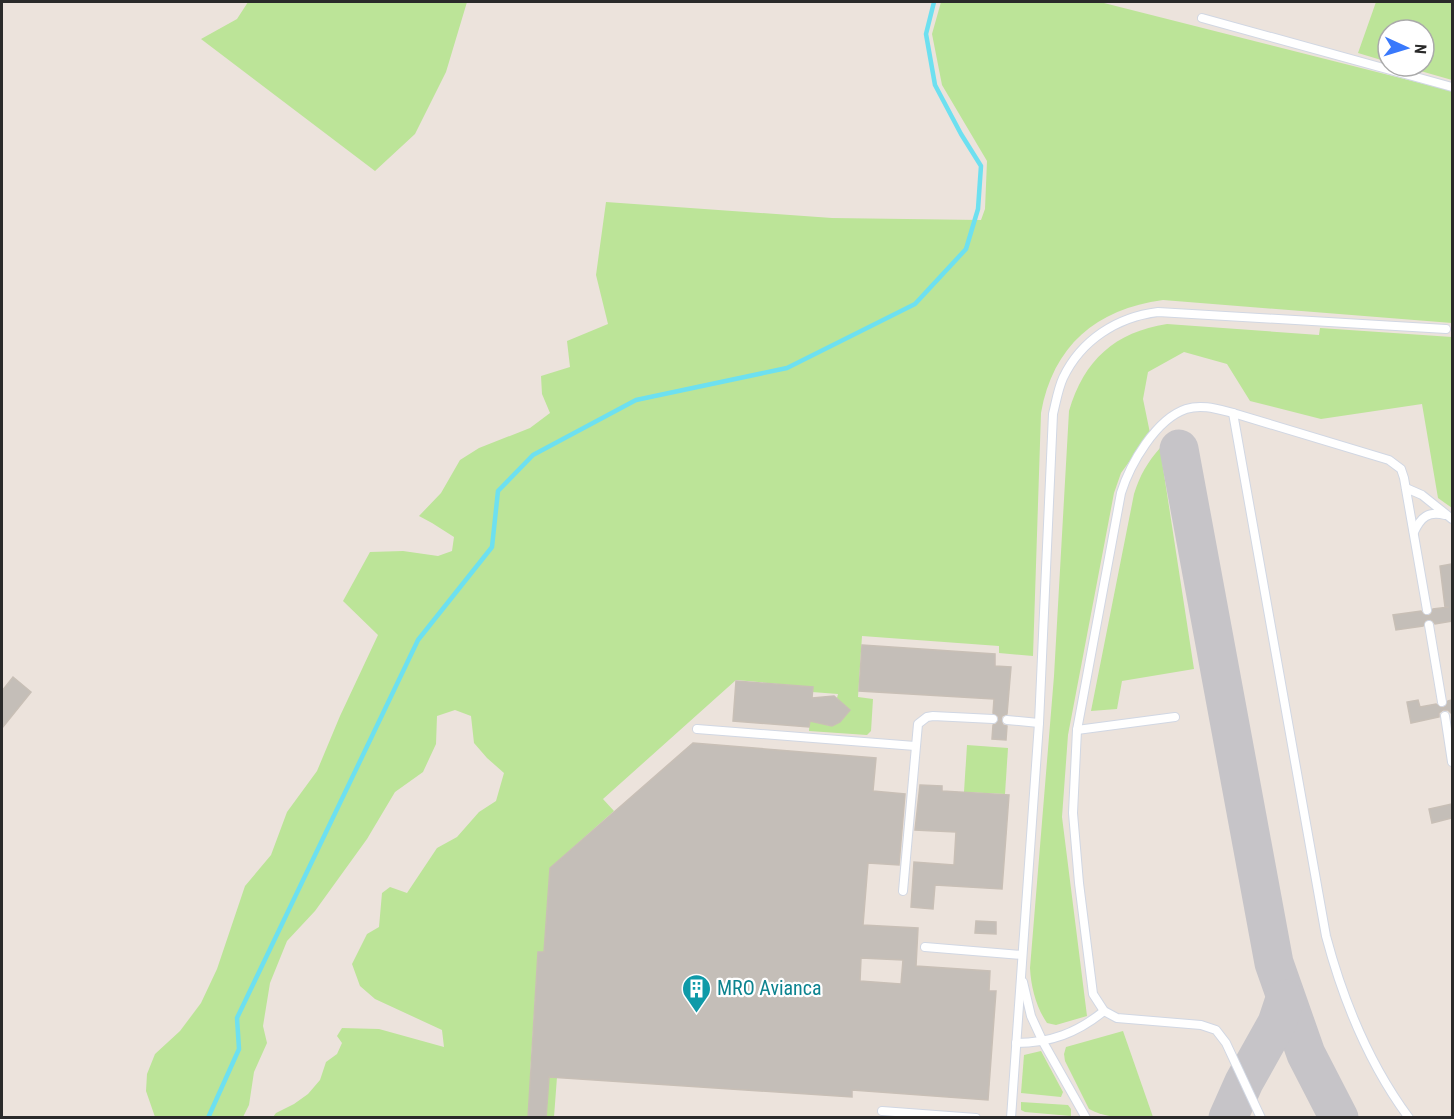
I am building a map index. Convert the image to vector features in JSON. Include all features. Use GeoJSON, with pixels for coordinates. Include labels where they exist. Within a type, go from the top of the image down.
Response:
{"type":"FeatureCollection","features":[{"type":"Feature","properties":{"kind":"lane"},"geometry":{"type":"LineString","coordinates":[[1202,18],[1452,87]]}},
{"type":"Feature","properties":{"kind":"lane"},"geometry":{"type":"LineString","coordinates":[[1011,1118],[1039,723],[1053,414],[1063,378],[1083,348],[1111,326],[1128,318],[1158,312],[1446,329]]}},
{"type":"Feature","properties":{"kind":"lane"},"geometry":{"type":"LineString","coordinates":[[1262,1118],[1226,1043],[1216,1030],[1201,1025],[1117,1018],[1104,1011],[1093,994],[1078,883],[1072,813],[1077,730],[1119,504],[1128,472],[1146,443],[1168,421],[1184,410],[1198,407],[1212,407],[1389,460],[1401,469],[1406,488],[1427,610]]}},
{"type":"Feature","properties":{"kind":"lane"},"geometry":{"type":"LineString","coordinates":[[1233,413],[1326,936],[1336,971],[1360,1033],[1409,1118]]}},
{"type":"Feature","properties":{"kind":"lane"},"geometry":{"type":"LineString","coordinates":[[1406,488],[1422,495],[1451,518]]}},
{"type":"Feature","properties":{"kind":"lane"},"geometry":{"type":"LineString","coordinates":[[1413,532],[1425,515],[1438,513],[1451,518]]}},
{"type":"Feature","properties":{"kind":"lane"},"geometry":{"type":"LineString","coordinates":[[1429,625],[1442,702]]}},
{"type":"Feature","properties":{"kind":"lane"},"geometry":{"type":"LineString","coordinates":[[1445,716],[1452,762]]}},
{"type":"Feature","properties":{"kind":"lane"},"geometry":{"type":"LineString","coordinates":[[903,891],[918,724],[927,717],[993,719]]}},
{"type":"Feature","properties":{"kind":"lane"},"geometry":{"type":"LineString","coordinates":[[1077,730],[1175,717]]}},
{"type":"Feature","properties":{"kind":"lane"},"geometry":{"type":"LineString","coordinates":[[1007,720],[1039,723]]}},
{"type":"Feature","properties":{"kind":"lane"},"geometry":{"type":"LineString","coordinates":[[697,729],[915,746]]}},
{"type":"Feature","properties":{"kind":"lane"},"geometry":{"type":"LineString","coordinates":[[925,946],[1022,955]]}},
{"type":"Feature","properties":{"kind":"lane"},"geometry":{"type":"LineString","coordinates":[[1021,973],[1031,1016],[1086,1118]]}},
{"type":"Feature","properties":{"kind":"lane"},"geometry":{"type":"LineString","coordinates":[[1016,1043],[1043,1042],[1080,1028],[1104,1011]]}},
{"type":"Feature","properties":{"kind":"lane"},"geometry":{"type":"LineString","coordinates":[[882,1111],[976,1118]]}},
{"type":"Feature","properties":{"kind":"green space"},"geometry":{"type":"Polygon","coordinates":[[[248,2],[467,2],[446,72],[415,134],[375,171],[201,39],[237,19],[248,2]]]}},
{"type":"Feature","properties":{"kind":"green space"},"geometry":{"type":"Polygon","coordinates":[[[941,2],[1100,2],[1376,72],[1376,78],[1401,78],[1452,91],[1452,323],[1163,300],[1117,312],[1098,322],[1081,335],[1067,350],[1056,368],[1047,389],[1041,413],[1033,656],[999,653],[999,646],[862,636],[858,697],[873,699],[871,731],[867,735],[809,731],[810,715],[826,725],[834,725],[842,719],[844,706],[837,698],[838,694],[812,692],[812,687],[736,680],[603,799],[614,811],[550,868],[544,952],[538,952],[530,1075],[557,1077],[554,1117],[273,1117],[308,1094],[320,1080],[326,1062],[337,1054],[342,1043],[337,1036],[342,1028],[379,1029],[444,1047],[442,1030],[375,999],[360,986],[352,964],[367,934],[379,927],[382,893],[390,887],[407,893],[437,848],[457,837],[479,812],[496,801],[504,773],[474,743],[471,716],[455,710],[437,716],[436,744],[423,772],[395,792],[367,839],[315,911],[287,941],[270,983],[263,1026],[267,1043],[254,1072],[249,1105],[243,1117],[155,1117],[146,1091],[147,1074],[155,1054],[180,1031],[201,1003],[217,969],[245,886],[271,855],[287,812],[317,771],[378,635],[343,601],[370,552],[403,551],[438,556],[452,551],[454,537],[419,516],[441,493],[460,460],[479,448],[530,428],[550,413],[542,394],[541,376],[570,367],[567,341],[608,324],[596,275],[606,202],[832,218],[981,220],[985,209],[987,161],[942,85],[932,34],[941,2]]]}},
{"type":"Feature","properties":{"kind":"green space"},"geometry":{"type":"Polygon","coordinates":[[[1376,2],[1452,2],[1452,80],[1436,75],[1436,18],[1376,18],[1376,58],[1358,53],[1376,2]]]}},
{"type":"Feature","properties":{"kind":"green space"},"geometry":{"type":"Polygon","coordinates":[[[1167,324],[1319,335],[1320,328],[1452,337],[1452,508],[1438,498],[1422,404],[1321,419],[1250,401],[1227,364],[1184,352],[1148,372],[1143,399],[1150,433],[1121,473],[1114,493],[1068,735],[1062,817],[1087,1016],[1056,1025],[1047,1023],[1037,1004],[1030,968],[1054,676],[1069,411],[1083,377],[1104,351],[1132,334],[1167,324]]]}},
{"type":"Feature","properties":{"kind":"green space"},"geometry":{"type":"Polygon","coordinates":[[[1160,448],[1194,669],[1122,681],[1117,709],[1091,711],[1134,494],[1144,469],[1160,448]]]}},
{"type":"Feature","properties":{"kind":"green space"},"geometry":{"type":"Polygon","coordinates":[[[967,745],[1008,748],[1005,794],[964,792],[967,745]]]}},
{"type":"Feature","properties":{"kind":"green space"},"geometry":{"type":"Polygon","coordinates":[[[1123,1031],[1153,1117],[1111,1116],[1089,1109],[1065,1061],[1066,1047],[1123,1031]]]}},
{"type":"Feature","properties":{"kind":"green space"},"geometry":{"type":"Polygon","coordinates":[[[1041,1051],[1063,1092],[1061,1097],[1021,1093],[1024,1055],[1041,1051]]]}},
{"type":"Feature","properties":{"kind":"green space"},"geometry":{"type":"Polygon","coordinates":[[[1021,1102],[1068,1105],[1071,1109],[1071,1116],[1025,1112],[1021,1110],[1021,1102]]]}},
{"type":"Feature","properties":{"kind":"building"},"geometry":{"type":"Polygon","coordinates":[[[1452,564],[1452,621],[1435,624],[1429,619],[1423,626],[1396,630],[1393,615],[1421,611],[1428,616],[1433,609],[1449,607],[1445,607],[1440,566],[1452,564]]]}},
{"type":"Feature","properties":{"kind":"building"},"geometry":{"type":"Polygon","coordinates":[[[862,645],[995,654],[995,666],[1011,667],[1007,714],[1002,716],[1001,720],[1003,725],[1007,726],[1006,740],[992,739],[993,725],[999,720],[998,716],[993,713],[994,699],[859,691],[862,645]]]}},
{"type":"Feature","properties":{"kind":"building"},"geometry":{"type":"Polygon","coordinates":[[[13,677],[31,692],[2,728],[2,691],[13,677]]]}},
{"type":"Feature","properties":{"kind":"building"},"geometry":{"type":"Polygon","coordinates":[[[736,681],[813,687],[812,698],[834,696],[850,710],[840,722],[832,726],[810,721],[809,727],[733,721],[736,681]]]}},
{"type":"Feature","properties":{"kind":"building"},"geometry":{"type":"Polygon","coordinates":[[[1418,700],[1420,707],[1436,704],[1442,708],[1452,700],[1452,714],[1448,710],[1443,710],[1439,713],[1439,717],[1411,723],[1407,702],[1418,700]]]}},
{"type":"Feature","properties":{"kind":"building"},"geometry":{"type":"Polygon","coordinates":[[[693,743],[876,758],[873,791],[905,794],[899,865],[868,863],[863,925],[918,928],[916,966],[990,971],[989,991],[996,991],[988,1100],[852,1090],[852,1097],[549,1077],[546,1118],[528,1118],[538,952],[544,952],[550,868],[693,743]],[[861,958],[860,981],[901,984],[903,960],[861,958]]]}},
{"type":"Feature","properties":{"kind":"building"},"geometry":{"type":"Polygon","coordinates":[[[920,785],[942,786],[942,791],[1009,795],[1002,889],[935,885],[933,909],[911,907],[914,862],[954,865],[956,832],[915,830],[920,785]]]}},
{"type":"Feature","properties":{"kind":"building"},"geometry":{"type":"Polygon","coordinates":[[[1452,804],[1452,818],[1432,823],[1429,809],[1452,804]]]}},
{"type":"Feature","properties":{"kind":"building"},"geometry":{"type":"Polygon","coordinates":[[[976,921],[996,922],[996,934],[975,933],[976,921]]]}},
{"type":"Feature","properties":{"kind":"waterway"},"geometry":{"type":"LineString","coordinates":[[208,1118],[239,1049],[237,1018],[418,640],[492,547],[498,491],[533,455],[636,400],[787,368],[915,304],[966,249],[978,209],[981,166],[935,85],[926,34],[934,2]]}},
{"type":"Feature","properties":{"kind":"taxiway"},"geometry":{"type":"LineString","coordinates":[[1179,449],[1274,963],[1306,1054],[1339,1118]]}},
{"type":"Feature","properties":{"kind":"taxiway"},"geometry":{"type":"LineString","coordinates":[[1228,1118],[1244,1082],[1277,1023],[1285,999]]}},
{"type":"Feature","properties":{"kind":"place","name":"MRO Avianca"},"geometry":{"type":"Point","coordinates":[696,1014]}}]}
